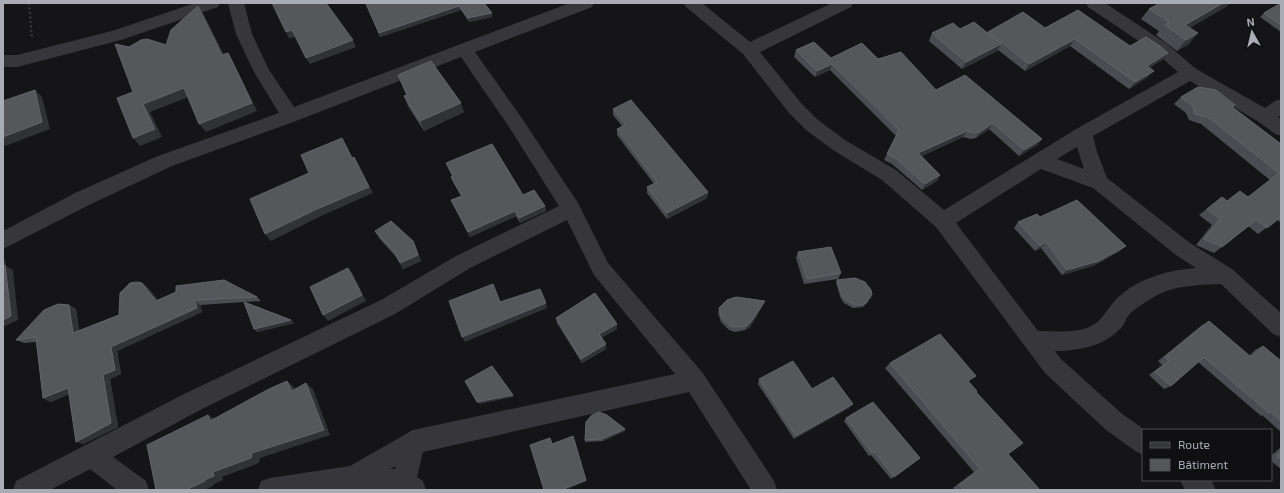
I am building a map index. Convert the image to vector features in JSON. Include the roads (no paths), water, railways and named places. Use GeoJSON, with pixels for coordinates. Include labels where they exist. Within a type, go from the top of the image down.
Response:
{"type":"FeatureCollection","features":[{"type":"Feature","properties":{"kind":"street"},"geometry":{"type":"LineString","coordinates":[[10,61],[115,36],[212,3]]}},
{"type":"Feature","properties":{"kind":"street"},"geometry":{"type":"LineString","coordinates":[[236,3],[244,34],[262,72],[290,116]]}},
{"type":"Feature","properties":{"kind":"street"},"geometry":{"type":"LineString","coordinates":[[3,241],[82,199],[165,161],[290,116],[586,3]]}},
{"type":"Feature","properties":{"kind":"street"},"geometry":{"type":"LineString","coordinates":[[692,3],[749,50],[795,108],[812,125],[838,145],[889,175],[943,221],[1033,342],[1053,366],[1113,421],[1142,442]]}},
{"type":"Feature","properties":{"kind":"street"},"geometry":{"type":"LineString","coordinates":[[749,50],[845,3]]}},
{"type":"Feature","properties":{"kind":"street"},"geometry":{"type":"LineString","coordinates":[[1094,3],[1160,48],[1190,73],[1265,117],[1281,129]]}},
{"type":"Feature","properties":{"kind":"street"},"geometry":{"type":"LineString","coordinates":[[465,50],[515,122],[571,209],[600,269],[694,380],[765,490]]}},
{"type":"Feature","properties":{"kind":"street"},"geometry":{"type":"LineString","coordinates":[[943,221],[1084,133],[1190,73]]}},
{"type":"Feature","properties":{"kind":"street"},"geometry":{"type":"LineString","coordinates":[[1265,117],[1281,106]]}},
{"type":"Feature","properties":{"kind":"street"},"geometry":{"type":"LineString","coordinates":[[1084,133],[1084,144],[1100,183]]}},
{"type":"Feature","properties":{"kind":"street"},"geometry":{"type":"LineString","coordinates":[[1041,161],[1100,183],[1183,249],[1225,276],[1261,307],[1281,327]]}},
{"type":"Feature","properties":{"kind":"street"},"geometry":{"type":"LineString","coordinates":[[25,490],[192,402],[388,307],[463,262],[571,209]]}},
{"type":"Feature","properties":{"kind":"street"},"geometry":{"type":"LineString","coordinates":[[1180,278],[1183,249]]}},
{"type":"Feature","properties":{"kind":"street"},"geometry":{"type":"LineString","coordinates":[[1033,342],[1079,340],[1096,334],[1113,321],[1120,310],[1146,289],[1164,281],[1180,278],[1225,276]]}},
{"type":"Feature","properties":{"kind":"street"},"geometry":{"type":"LineString","coordinates":[[353,478],[413,442],[694,380]]}},
{"type":"Feature","properties":{"kind":"street"},"geometry":{"type":"LineString","coordinates":[[270,490],[353,478],[409,486],[413,442]]}},
{"type":"Feature","properties":{"kind":"street"},"geometry":{"type":"LineString","coordinates":[[92,456],[137,490]]}},
{"type":"Feature","properties":{"kind":"street"},"geometry":{"type":"LineString","coordinates":[[1193,481],[1204,490]]}}]}
